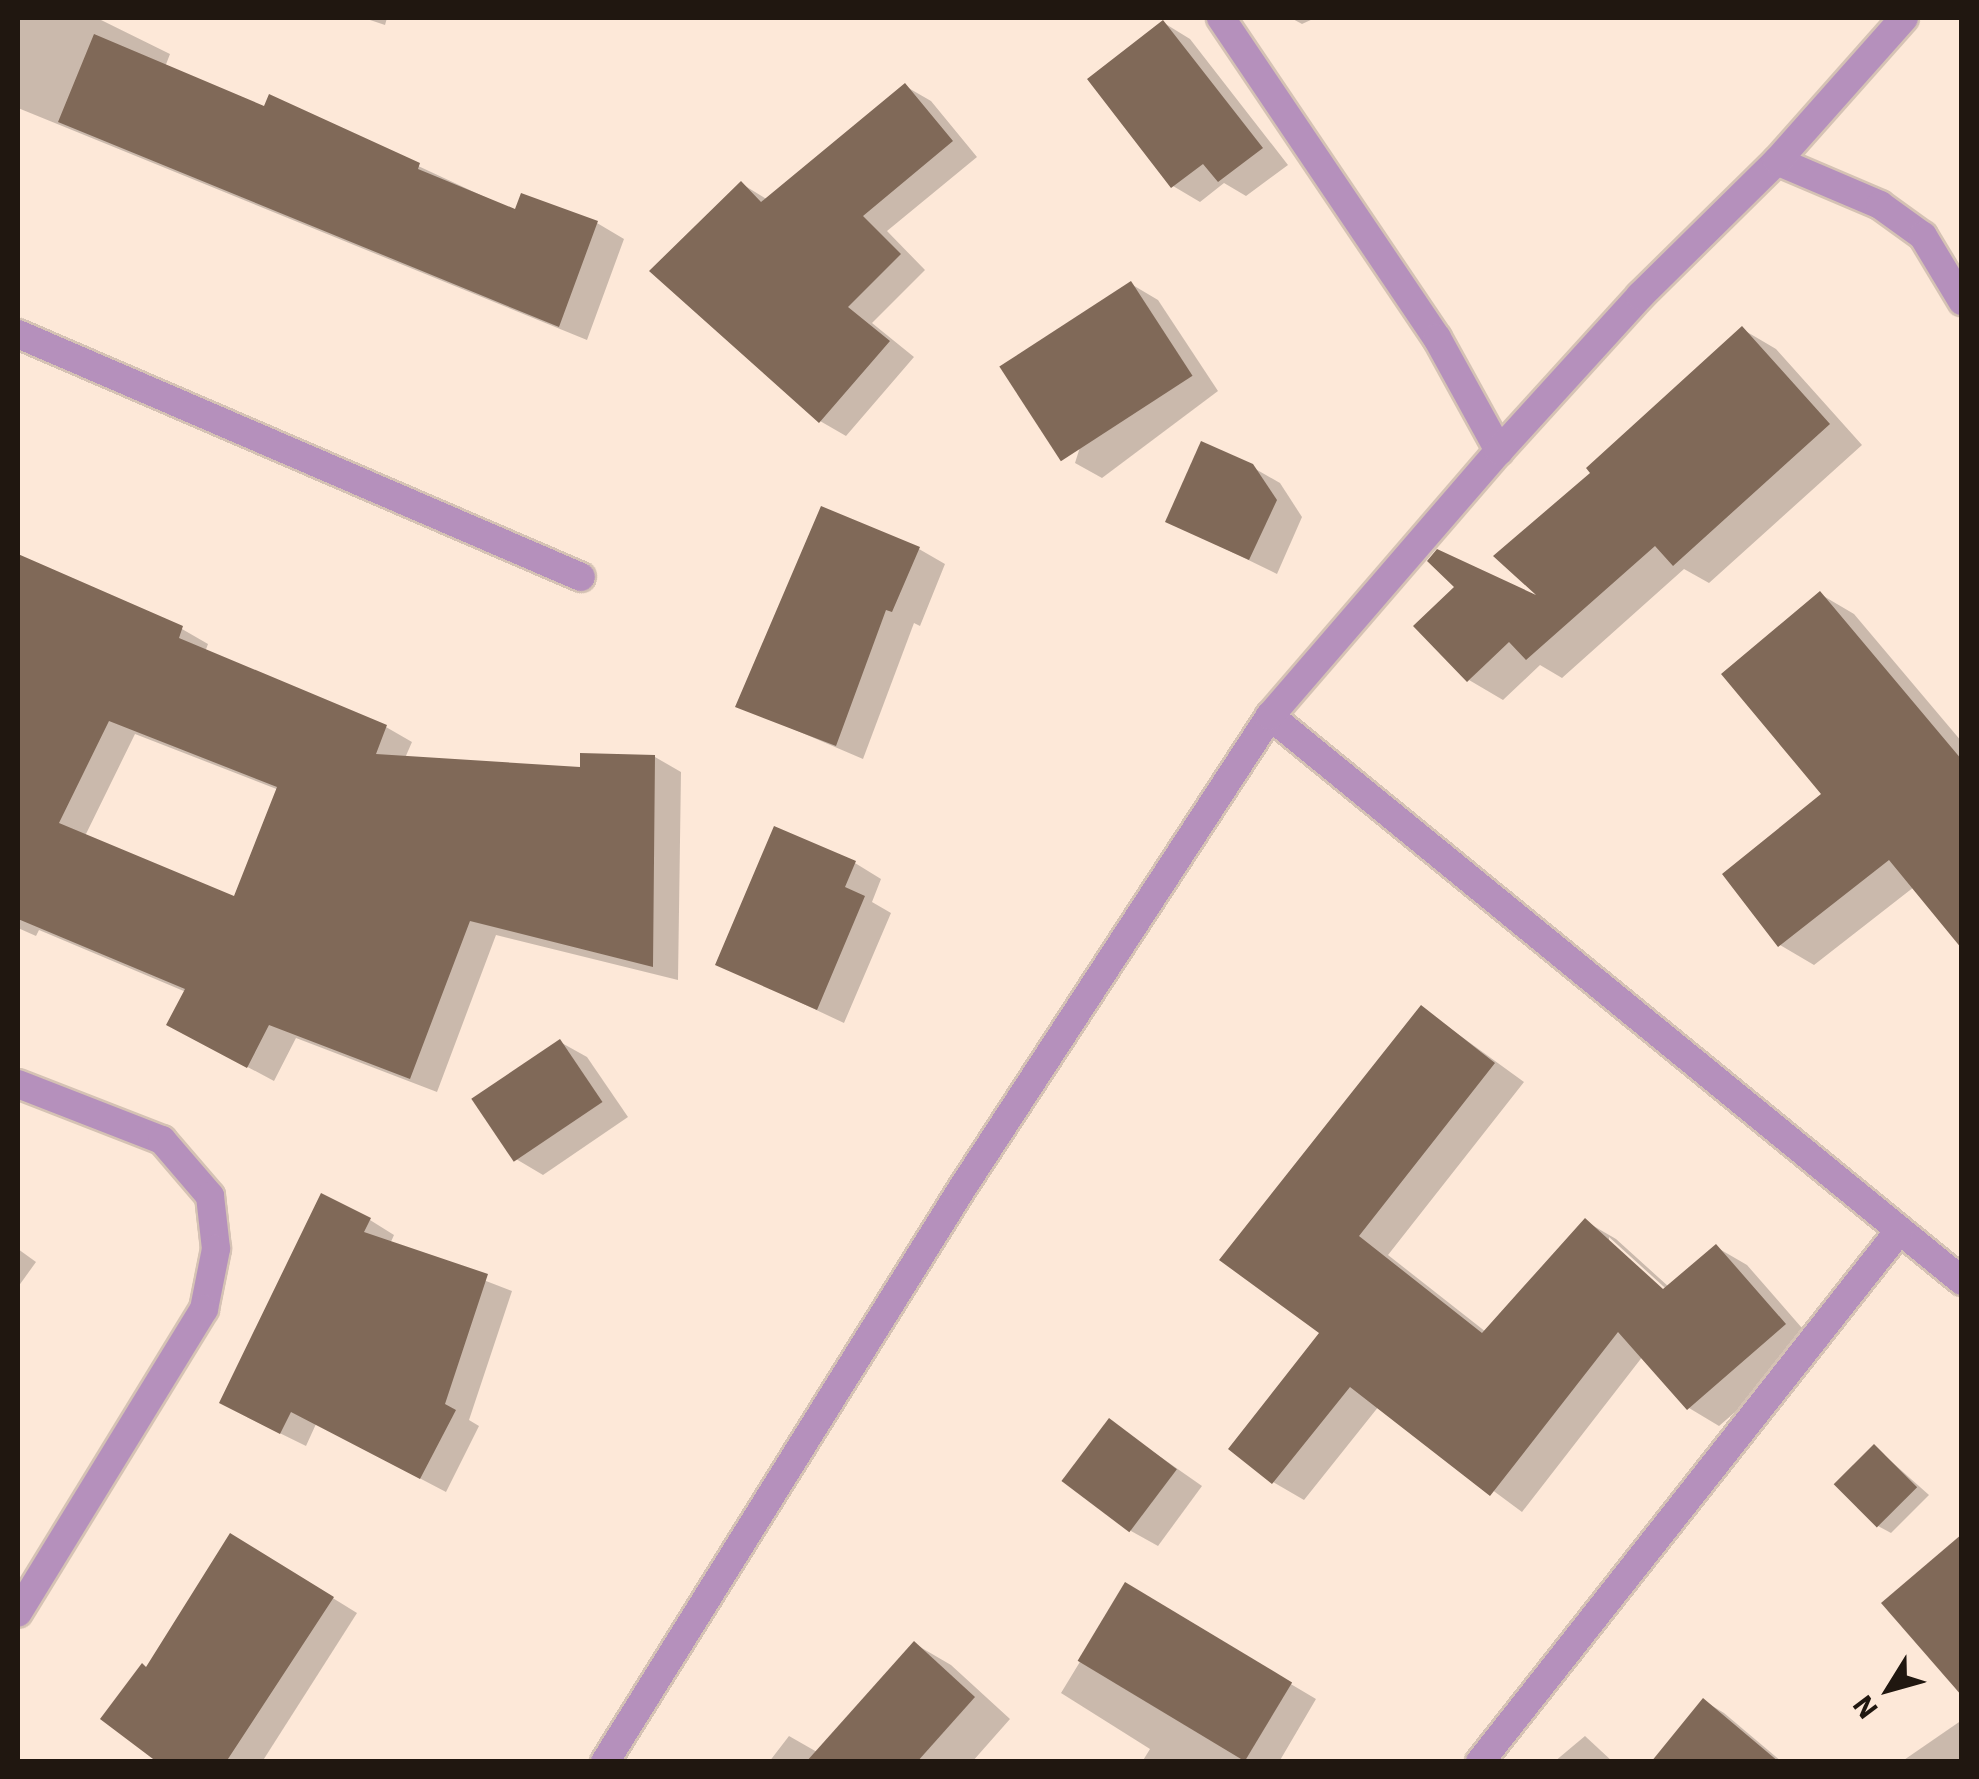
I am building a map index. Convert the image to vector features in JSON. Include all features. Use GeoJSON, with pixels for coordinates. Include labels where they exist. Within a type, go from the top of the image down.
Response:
{"type":"FeatureCollection","features":[{"type":"Feature","properties":{"kind":"street"},"geometry":{"type":"LineString","coordinates":[[1221,18],[1437,338],[1499,451]]}},
{"type":"Feature","properties":{"kind":"street"},"geometry":{"type":"LineString","coordinates":[[605,1762],[961,1190],[1270,716],[1499,451],[1640,296],[1777,161],[1904,18]]}},
{"type":"Feature","properties":{"kind":"street"},"geometry":{"type":"LineString","coordinates":[[1777,161],[1880,205],[1923,236],[1962,301]]}},
{"type":"Feature","properties":{"kind":"street"},"geometry":{"type":"LineString","coordinates":[[18,334],[581,577]]}},
{"type":"Feature","properties":{"kind":"street"},"geometry":{"type":"LineString","coordinates":[[1270,716],[1962,1280]]}},
{"type":"Feature","properties":{"kind":"street"},"geometry":{"type":"LineString","coordinates":[[18,1084],[162,1140],[210,1196],[216,1249],[204,1309],[18,1613]]}},
{"type":"Feature","properties":{"kind":"street"},"geometry":{"type":"LineString","coordinates":[[1480,1762],[1899,1231]]}},
{"type":"Feature","properties":{"kind":"building"},"geometry":{"type":"Polygon","coordinates":[[[1163,20],[1263,148],[1218,182],[1203,164],[1171,188],[1087,79],[1163,20]]]}},
{"type":"Feature","properties":{"kind":"building"},"geometry":{"type":"Polygon","coordinates":[[[94,34],[264,106],[269,94],[420,163],[418,169],[515,209],[521,193],[598,221],[559,327],[58,122],[94,34]]]}},
{"type":"Feature","properties":{"kind":"building"},"geometry":{"type":"Polygon","coordinates":[[[905,83],[953,141],[863,216],[901,254],[848,307],[890,341],[819,423],[649,271],[741,181],[761,202],[905,83]]]}},
{"type":"Feature","properties":{"kind":"building"},"geometry":{"type":"Polygon","coordinates":[[[1131,281],[1193,376],[1061,461],[999,367],[1131,281]]]}},
{"type":"Feature","properties":{"kind":"building"},"geometry":{"type":"Polygon","coordinates":[[[1742,326],[1830,424],[1673,566],[1655,546],[1526,660],[1509,642],[1467,682],[1413,626],[1454,587],[1427,561],[1437,549],[1536,595],[1493,556],[1590,473],[1586,468],[1742,326]]]}},
{"type":"Feature","properties":{"kind":"building"},"geometry":{"type":"Polygon","coordinates":[[[1201,441],[1253,464],[1277,500],[1249,560],[1165,522],[1201,441]]]}},
{"type":"Feature","properties":{"kind":"building"},"geometry":{"type":"Polygon","coordinates":[[[821,506],[920,547],[892,612],[886,610],[836,746],[735,707],[821,506]]]}},
{"type":"Feature","properties":{"kind":"building"},"geometry":{"type":"Polygon","coordinates":[[[18,554],[183,626],[179,638],[387,725],[376,754],[580,767],[580,753],[655,755],[653,967],[470,921],[410,1079],[269,1025],[247,1068],[166,1025],[185,989],[18,919],[18,554]],[[109,721],[59,823],[234,896],[277,787],[109,721]]]}},
{"type":"Feature","properties":{"kind":"building"},"geometry":{"type":"Polygon","coordinates":[[[1820,591],[1962,760],[1962,949],[1889,860],[1778,947],[1722,874],[1821,794],[1721,674],[1820,591]]]}},
{"type":"Feature","properties":{"kind":"building"},"geometry":{"type":"Polygon","coordinates":[[[774,826],[856,861],[845,887],[865,896],[817,1010],[715,965],[774,826]]]}},
{"type":"Feature","properties":{"kind":"building"},"geometry":{"type":"Polygon","coordinates":[[[1421,1005],[1495,1063],[1359,1236],[1482,1333],[1585,1218],[1663,1289],[1716,1244],[1786,1324],[1687,1410],[1618,1332],[1490,1496],[1350,1387],[1272,1484],[1228,1449],[1319,1333],[1219,1260],[1421,1005]]]}},
{"type":"Feature","properties":{"kind":"building"},"geometry":{"type":"Polygon","coordinates":[[[560,1039],[602,1102],[514,1162],[471,1099],[560,1039]]]}},
{"type":"Feature","properties":{"kind":"building"},"geometry":{"type":"Polygon","coordinates":[[[321,1193],[371,1218],[364,1232],[488,1274],[445,1404],[456,1410],[420,1479],[291,1412],[280,1434],[219,1403],[321,1193]]]}},
{"type":"Feature","properties":{"kind":"building"},"geometry":{"type":"Polygon","coordinates":[[[1109,1418],[1177,1469],[1129,1532],[1061,1481],[1109,1418]]]}},
{"type":"Feature","properties":{"kind":"building"},"geometry":{"type":"Polygon","coordinates":[[[1874,1444],[1917,1487],[1877,1527],[1834,1484],[1874,1444]]]}},
{"type":"Feature","properties":{"kind":"building"},"geometry":{"type":"Polygon","coordinates":[[[230,1533],[334,1597],[226,1762],[157,1762],[100,1719],[142,1663],[146,1667],[230,1533]]]}},
{"type":"Feature","properties":{"kind":"building"},"geometry":{"type":"Polygon","coordinates":[[[1962,1534],[1962,1696],[1881,1603],[1962,1534]]]}},
{"type":"Feature","properties":{"kind":"building"},"geometry":{"type":"Polygon","coordinates":[[[1125,1582],[1292,1682],[1245,1761],[1078,1661],[1125,1582]]]}},
{"type":"Feature","properties":{"kind":"building"},"geometry":{"type":"Polygon","coordinates":[[[914,1641],[975,1697],[917,1762],[806,1762],[914,1641]]]}},
{"type":"Feature","properties":{"kind":"building"},"geometry":{"type":"Polygon","coordinates":[[[1703,1698],[1779,1762],[1651,1762],[1703,1698]]]}}]}
